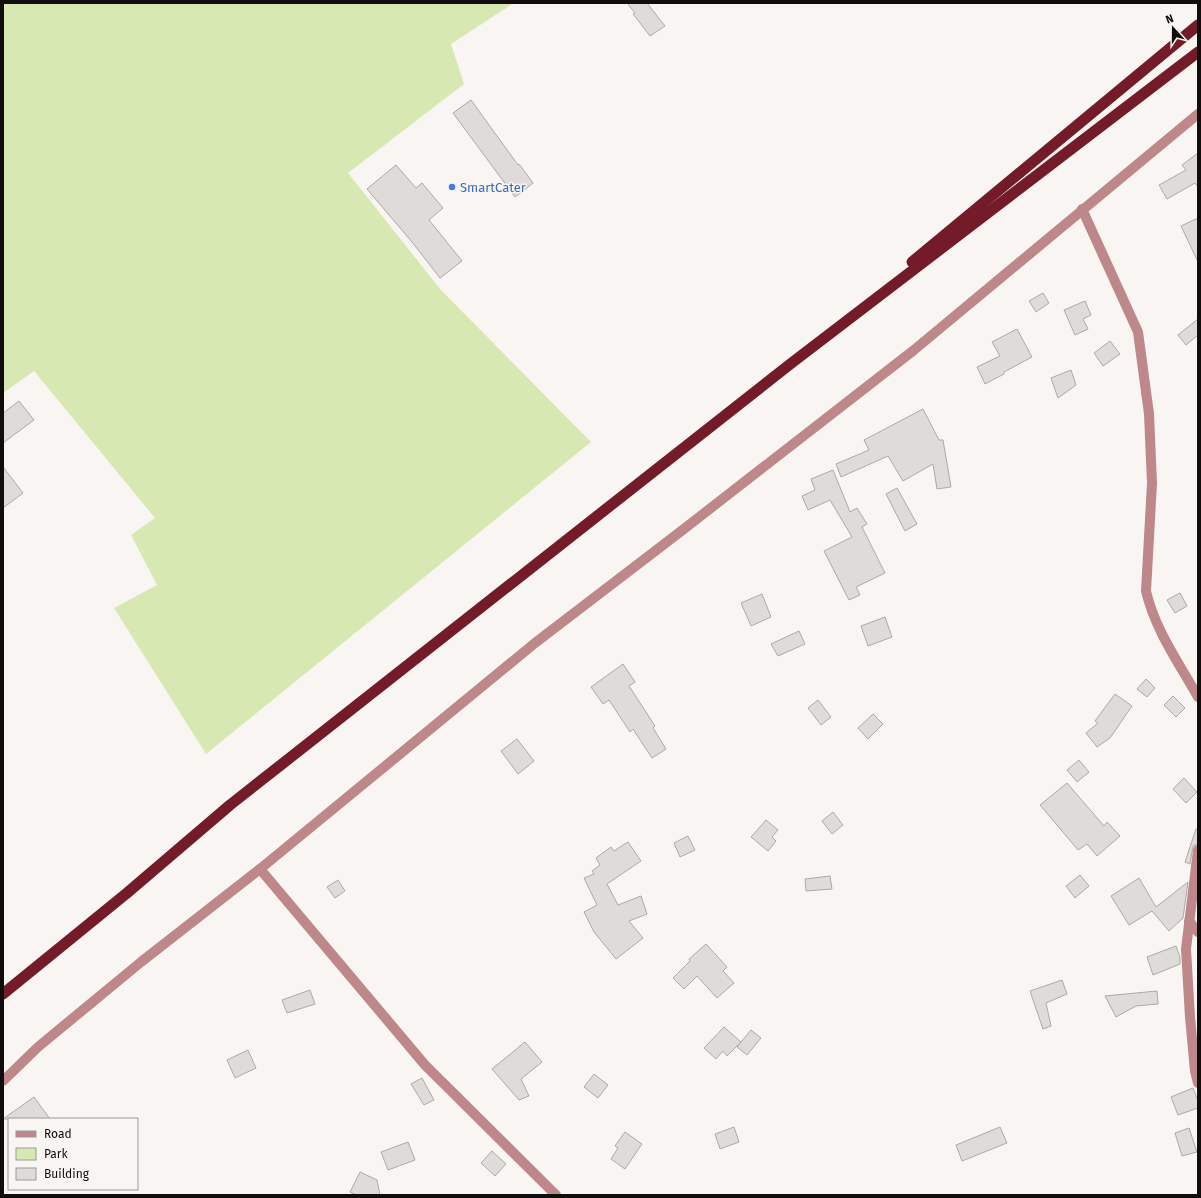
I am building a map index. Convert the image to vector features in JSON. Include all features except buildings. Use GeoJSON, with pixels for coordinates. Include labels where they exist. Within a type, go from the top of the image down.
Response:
{"type":"FeatureCollection","features":[{"type":"Feature","properties":{"kind":"highway"},"geometry":{"type":"LineString","coordinates":[[788,365],[1198,25]]}},
{"type":"Feature","properties":{"kind":"highway"},"geometry":{"type":"LineString","coordinates":[[3,994],[230,805],[788,365],[1198,52]]}},
{"type":"Feature","properties":{"kind":"street"},"geometry":{"type":"LineString","coordinates":[[3,1081],[38,1047],[141,962],[260,869],[535,643],[914,350],[1198,114]]}},
{"type":"Feature","properties":{"kind":"street"},"geometry":{"type":"LineString","coordinates":[[1082,209],[1138,332],[1149,414],[1152,483],[1146,591],[1150,609],[1167,644],[1198,697]]}},
{"type":"Feature","properties":{"kind":"street"},"geometry":{"type":"LineString","coordinates":[[1198,850],[1186,950],[1187,986],[1195,1071],[1198,1083]]}},
{"type":"Feature","properties":{"kind":"street"},"geometry":{"type":"LineString","coordinates":[[260,869],[425,1065],[556,1195]]}},
{"type":"Feature","properties":{"kind":"street"},"geometry":{"type":"LineString","coordinates":[[1189,921],[1198,932]]}},
{"type":"Feature","properties":{"kind":"green space"},"geometry":{"type":"Polygon","coordinates":[[[3,3],[514,3],[451,44],[464,84],[348,173],[441,290],[591,442],[206,754],[114,608],[157,585],[131,535],[155,518],[34,371],[3,393],[3,3]]]}},
{"type":"Feature","properties":{"kind":"place","name":"SmartCater"},"geometry":{"type":"Point","coordinates":[452,187]}}]}
